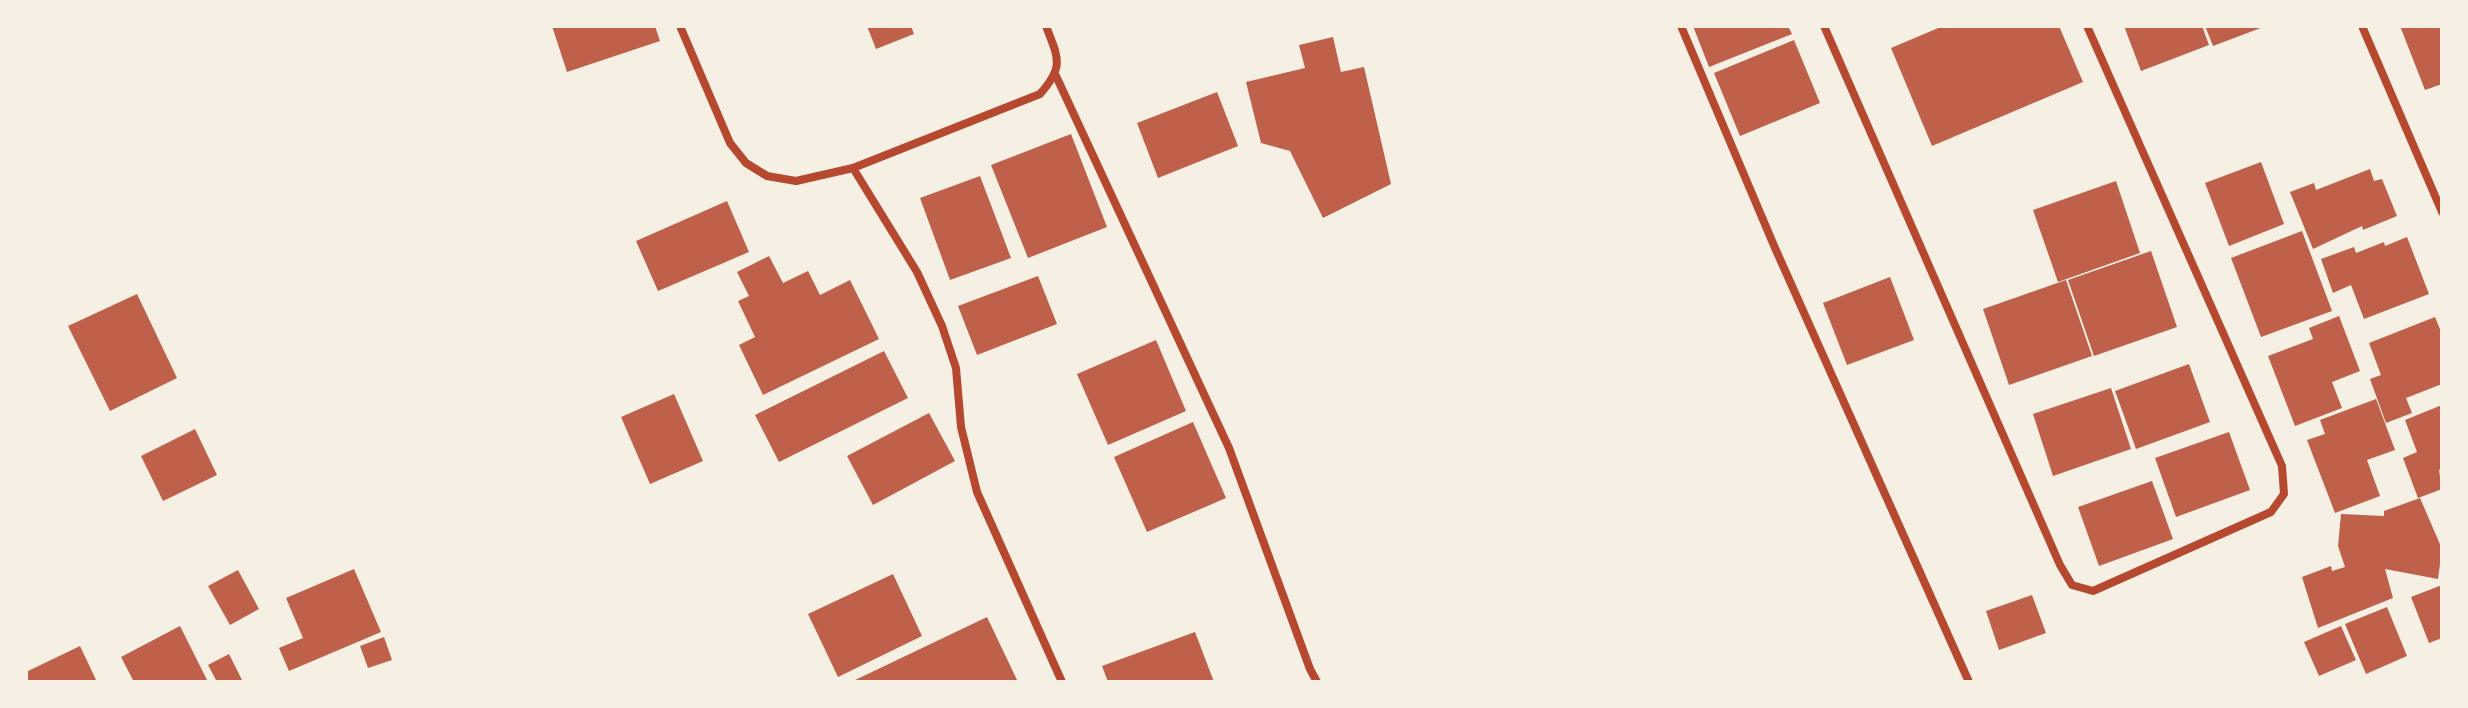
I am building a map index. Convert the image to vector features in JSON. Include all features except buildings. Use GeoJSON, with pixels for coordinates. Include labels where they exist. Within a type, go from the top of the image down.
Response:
{"type":"FeatureCollection","features":[{"type":"Feature","properties":{"kind":"street"},"geometry":{"type":"LineString","coordinates":[[680,26],[730,143],[746,163],[767,176],[796,181],[853,168],[1040,94],[1056,76]]}},
{"type":"Feature","properties":{"kind":"street"},"geometry":{"type":"LineString","coordinates":[[1046,26],[1057,56],[1056,76],[1229,448],[1317,682]]}},
{"type":"Feature","properties":{"kind":"street"},"geometry":{"type":"LineString","coordinates":[[1681,26],[1775,248],[1969,682]]}},
{"type":"Feature","properties":{"kind":"street"},"geometry":{"type":"LineString","coordinates":[[1824,26],[2060,565],[2072,585],[2093,591],[2271,512],[2284,494],[2282,466],[2087,26]]}},
{"type":"Feature","properties":{"kind":"street"},"geometry":{"type":"LineString","coordinates":[[2362,26],[2442,212]]}},
{"type":"Feature","properties":{"kind":"street"},"geometry":{"type":"LineString","coordinates":[[853,168],[917,272],[942,326],[956,368],[961,427],[977,492],[1062,682]]}}]}
